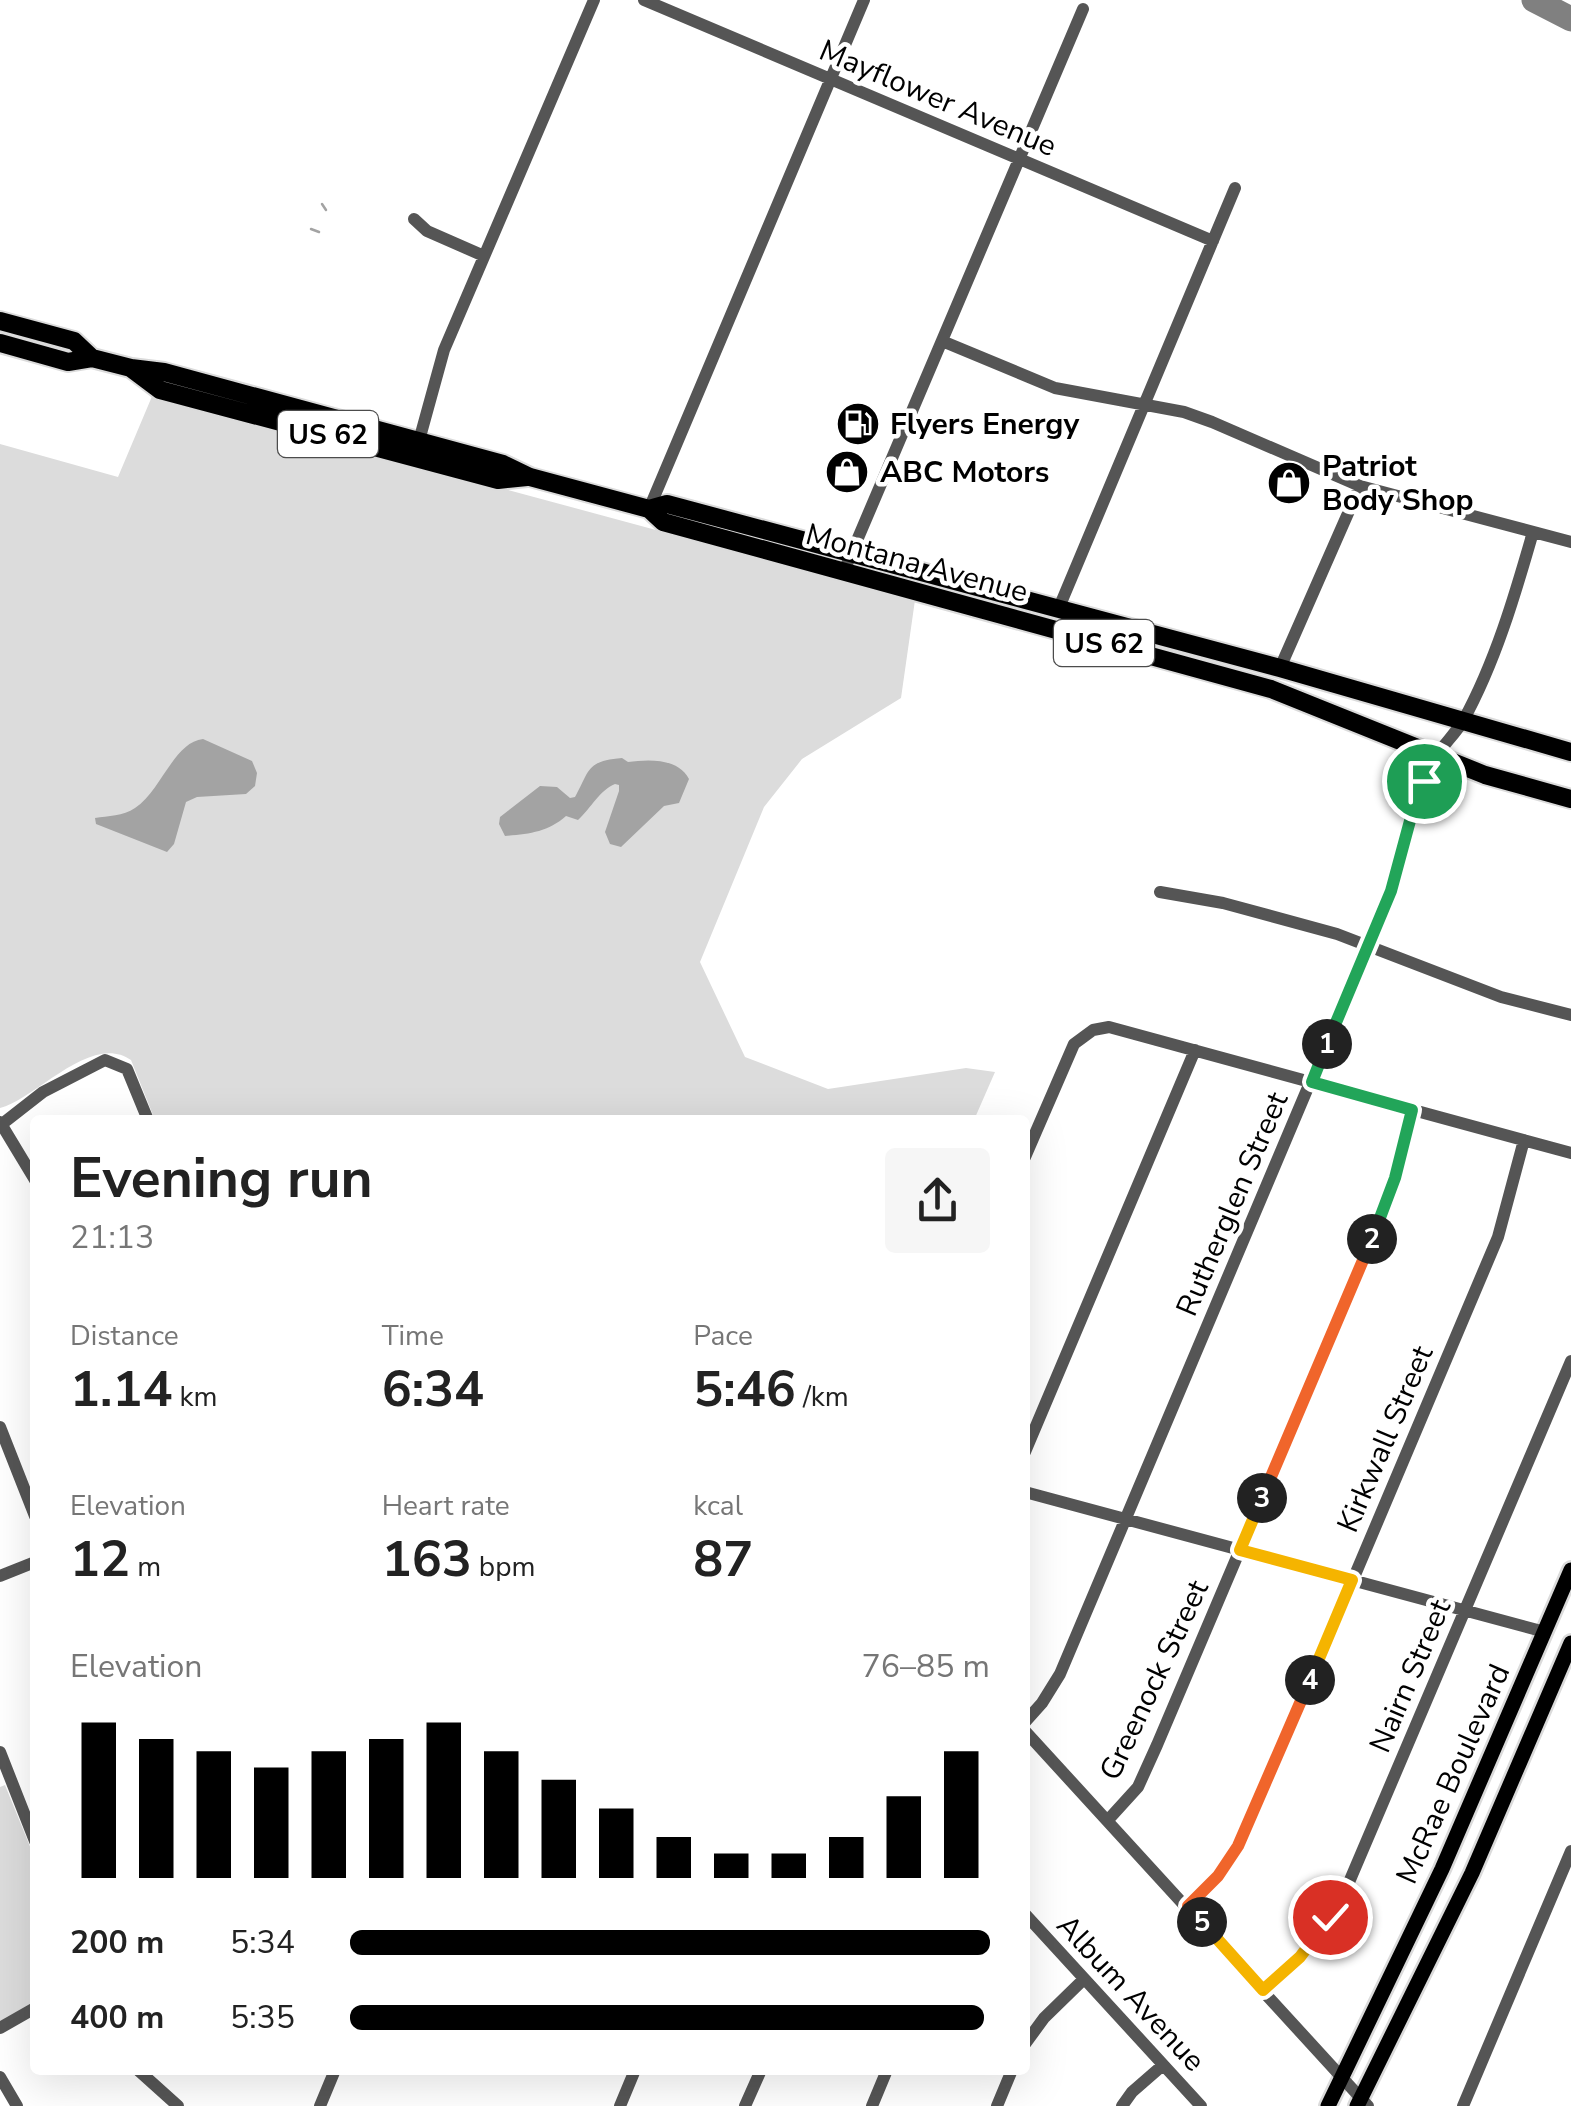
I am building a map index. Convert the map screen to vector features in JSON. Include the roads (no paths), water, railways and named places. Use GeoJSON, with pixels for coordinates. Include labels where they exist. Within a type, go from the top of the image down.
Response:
{"type":"FeatureCollection","features":[{"type":"Feature","properties":{"kind":"highway","name":"Montana Avenue"},"geometry":{"type":"LineString","coordinates":[[0,321],[74,340],[92,358]]}},
{"type":"Feature","properties":{"kind":"highway","name":"Montana Avenue"},"geometry":{"type":"LineString","coordinates":[[0,343],[68,362],[92,358],[136,372],[164,372],[649,509],[663,522],[1271,689],[1485,775],[1571,800]]}},
{"type":"Feature","properties":{"kind":"highway","name":"Montana Avenue"},"geometry":{"type":"LineString","coordinates":[[136,372],[160,390],[498,480],[526,477]]}},
{"type":"Feature","properties":{"kind":"highway","name":"Montana Avenue"},"geometry":{"type":"LineString","coordinates":[[649,509],[667,504],[1280,668],[1571,752]]}},
{"type":"Feature","properties":{"kind":"main road","name":"McRae Boulevard"},"geometry":{"type":"LineString","coordinates":[[1328,2106],[1458,1833],[1571,1570]]}},
{"type":"Feature","properties":{"kind":"main road"},"geometry":{"type":"LineString","coordinates":[[1545,1632],[1571,1642]]}},
{"type":"Feature","properties":{"kind":"main road","name":"McRae Boulevard"},"geometry":{"type":"LineString","coordinates":[[1362,2104],[1472,1873],[1571,1642]]}},
{"type":"Feature","properties":{"kind":"street"},"geometry":{"type":"LineString","coordinates":[[418,445],[438,367],[594,0]]}},
{"type":"Feature","properties":{"kind":"street","name":"Mayflower Avenue"},"geometry":{"type":"LineString","coordinates":[[644,0],[1212,242]]}},
{"type":"Feature","properties":{"kind":"street"},"geometry":{"type":"LineString","coordinates":[[649,509],[864,0]]}},
{"type":"Feature","properties":{"kind":"street"},"geometry":{"type":"LineString","coordinates":[[844,571],[1083,9]]}},
{"type":"Feature","properties":{"kind":"street"},"geometry":{"type":"LineString","coordinates":[[1058,610],[1235,188]]}},
{"type":"Feature","properties":{"kind":"street"},"geometry":{"type":"LineString","coordinates":[[414,219],[427,231],[484,256]]}},
{"type":"Feature","properties":{"kind":"street"},"geometry":{"type":"LineString","coordinates":[[942,340],[1055,388],[1184,412],[1360,486],[1571,542]]}},
{"type":"Feature","properties":{"kind":"street"},"geometry":{"type":"LineString","coordinates":[[1280,668],[1360,486]]}},
{"type":"Feature","properties":{"kind":"street","name":"Rutherglen Street"},"geometry":{"type":"LineString","coordinates":[[1030,1717],[1060,1674],[1312,1082],[1391,891],[1414,806],[1437,756],[1462,722],[1509,611],[1534,532]]}},
{"type":"Feature","properties":{"kind":"street"},"geometry":{"type":"LineString","coordinates":[[1160,892],[1223,903],[1369,945],[1501,998],[1571,1016]]}},
{"type":"Feature","properties":{"kind":"street"},"geometry":{"type":"LineString","coordinates":[[1030,1145],[1070,1052],[1087,1033],[1108,1027],[1571,1152]]}},
{"type":"Feature","properties":{"kind":"street"},"geometry":{"type":"LineString","coordinates":[[1030,1440],[1195,1050]]}},
{"type":"Feature","properties":{"kind":"street"},"geometry":{"type":"LineString","coordinates":[[30,1172],[1,1123],[44,1092],[105,1060],[127,1069],[146,1115]]}},
{"type":"Feature","properties":{"kind":"street","name":"Greenock Street"},"geometry":{"type":"LineString","coordinates":[[1108,1820],[1131,1797],[1146,1771],[1386,1204],[1412,1110]]}},
{"type":"Feature","properties":{"kind":"street","name":"Kirkwall Street"},"geometry":{"type":"LineString","coordinates":[[1188,1906],[1218,1876],[1244,1834],[1498,1236],[1524,1140]]}},
{"type":"Feature","properties":{"kind":"street","name":"Nairn Street"},"geometry":{"type":"LineString","coordinates":[[1263,1990],[1300,1957],[1344,1894],[1571,1361]]}},
{"type":"Feature","properties":{"kind":"street"},"geometry":{"type":"LineString","coordinates":[[0,1427],[30,1503]]}},
{"type":"Feature","properties":{"kind":"street"},"geometry":{"type":"LineString","coordinates":[[1030,1493],[1545,1632]]}},
{"type":"Feature","properties":{"kind":"street"},"geometry":{"type":"LineString","coordinates":[[0,1576],[30,1564]]}},
{"type":"Feature","properties":{"kind":"street"},"geometry":{"type":"LineString","coordinates":[[1030,1736],[1188,1906],[1362,2104]]}},
{"type":"Feature","properties":{"kind":"street"},"geometry":{"type":"LineString","coordinates":[[0,1752],[30,1828]]}},
{"type":"Feature","properties":{"kind":"street"},"geometry":{"type":"LineString","coordinates":[[1463,2106],[1571,1850]]}},
{"type":"Feature","properties":{"kind":"street","name":"Album Avenue"},"geometry":{"type":"LineString","coordinates":[[1030,1920],[1201,2106]]}},
{"type":"Feature","properties":{"kind":"street"},"geometry":{"type":"LineString","coordinates":[[1030,2037],[1084,1979]]}},
{"type":"Feature","properties":{"kind":"street"},"geometry":{"type":"LineString","coordinates":[[0,2028],[30,2011]]}},
{"type":"Feature","properties":{"kind":"street"},"geometry":{"type":"LineString","coordinates":[[1122,2106],[1162,2065]]}},
{"type":"Feature","properties":{"kind":"street"},"geometry":{"type":"LineString","coordinates":[[144,2075],[178,2106]]}},
{"type":"Feature","properties":{"kind":"street"},"geometry":{"type":"LineString","coordinates":[[320,2106],[333,2075]]}},
{"type":"Feature","properties":{"kind":"street"},"geometry":{"type":"LineString","coordinates":[[620,2106],[633,2075]]}},
{"type":"Feature","properties":{"kind":"street"},"geometry":{"type":"LineString","coordinates":[[745,2106],[759,2075]]}},
{"type":"Feature","properties":{"kind":"street"},"geometry":{"type":"LineString","coordinates":[[872,2106],[885,2075]]}},
{"type":"Feature","properties":{"kind":"street"},"geometry":{"type":"LineString","coordinates":[[997,2106],[1010,2075]]}},
{"type":"Feature","properties":{"kind":"street"},"geometry":{"type":"LineString","coordinates":[[0,2077],[17,2106]]}},
{"type":"Feature","properties":{"kind":"waterway"},"geometry":{"type":"LineString","coordinates":[[322,204],[326,210]]}},
{"type":"Feature","properties":{"kind":"waterway"},"geometry":{"type":"LineString","coordinates":[[311,229],[319,232]]}},
{"type":"Feature","properties":{"kind":"place","name":"Flyers Energy"},"geometry":{"type":"Point","coordinates":[858,424]}},
{"type":"Feature","properties":{"kind":"place","name":"ABC Motors"},"geometry":{"type":"Point","coordinates":[847,472]}},
{"type":"Feature","properties":{"kind":"place","name":"Patriot Body Shop"},"geometry":{"type":"Point","coordinates":[1289,483]}}]}
